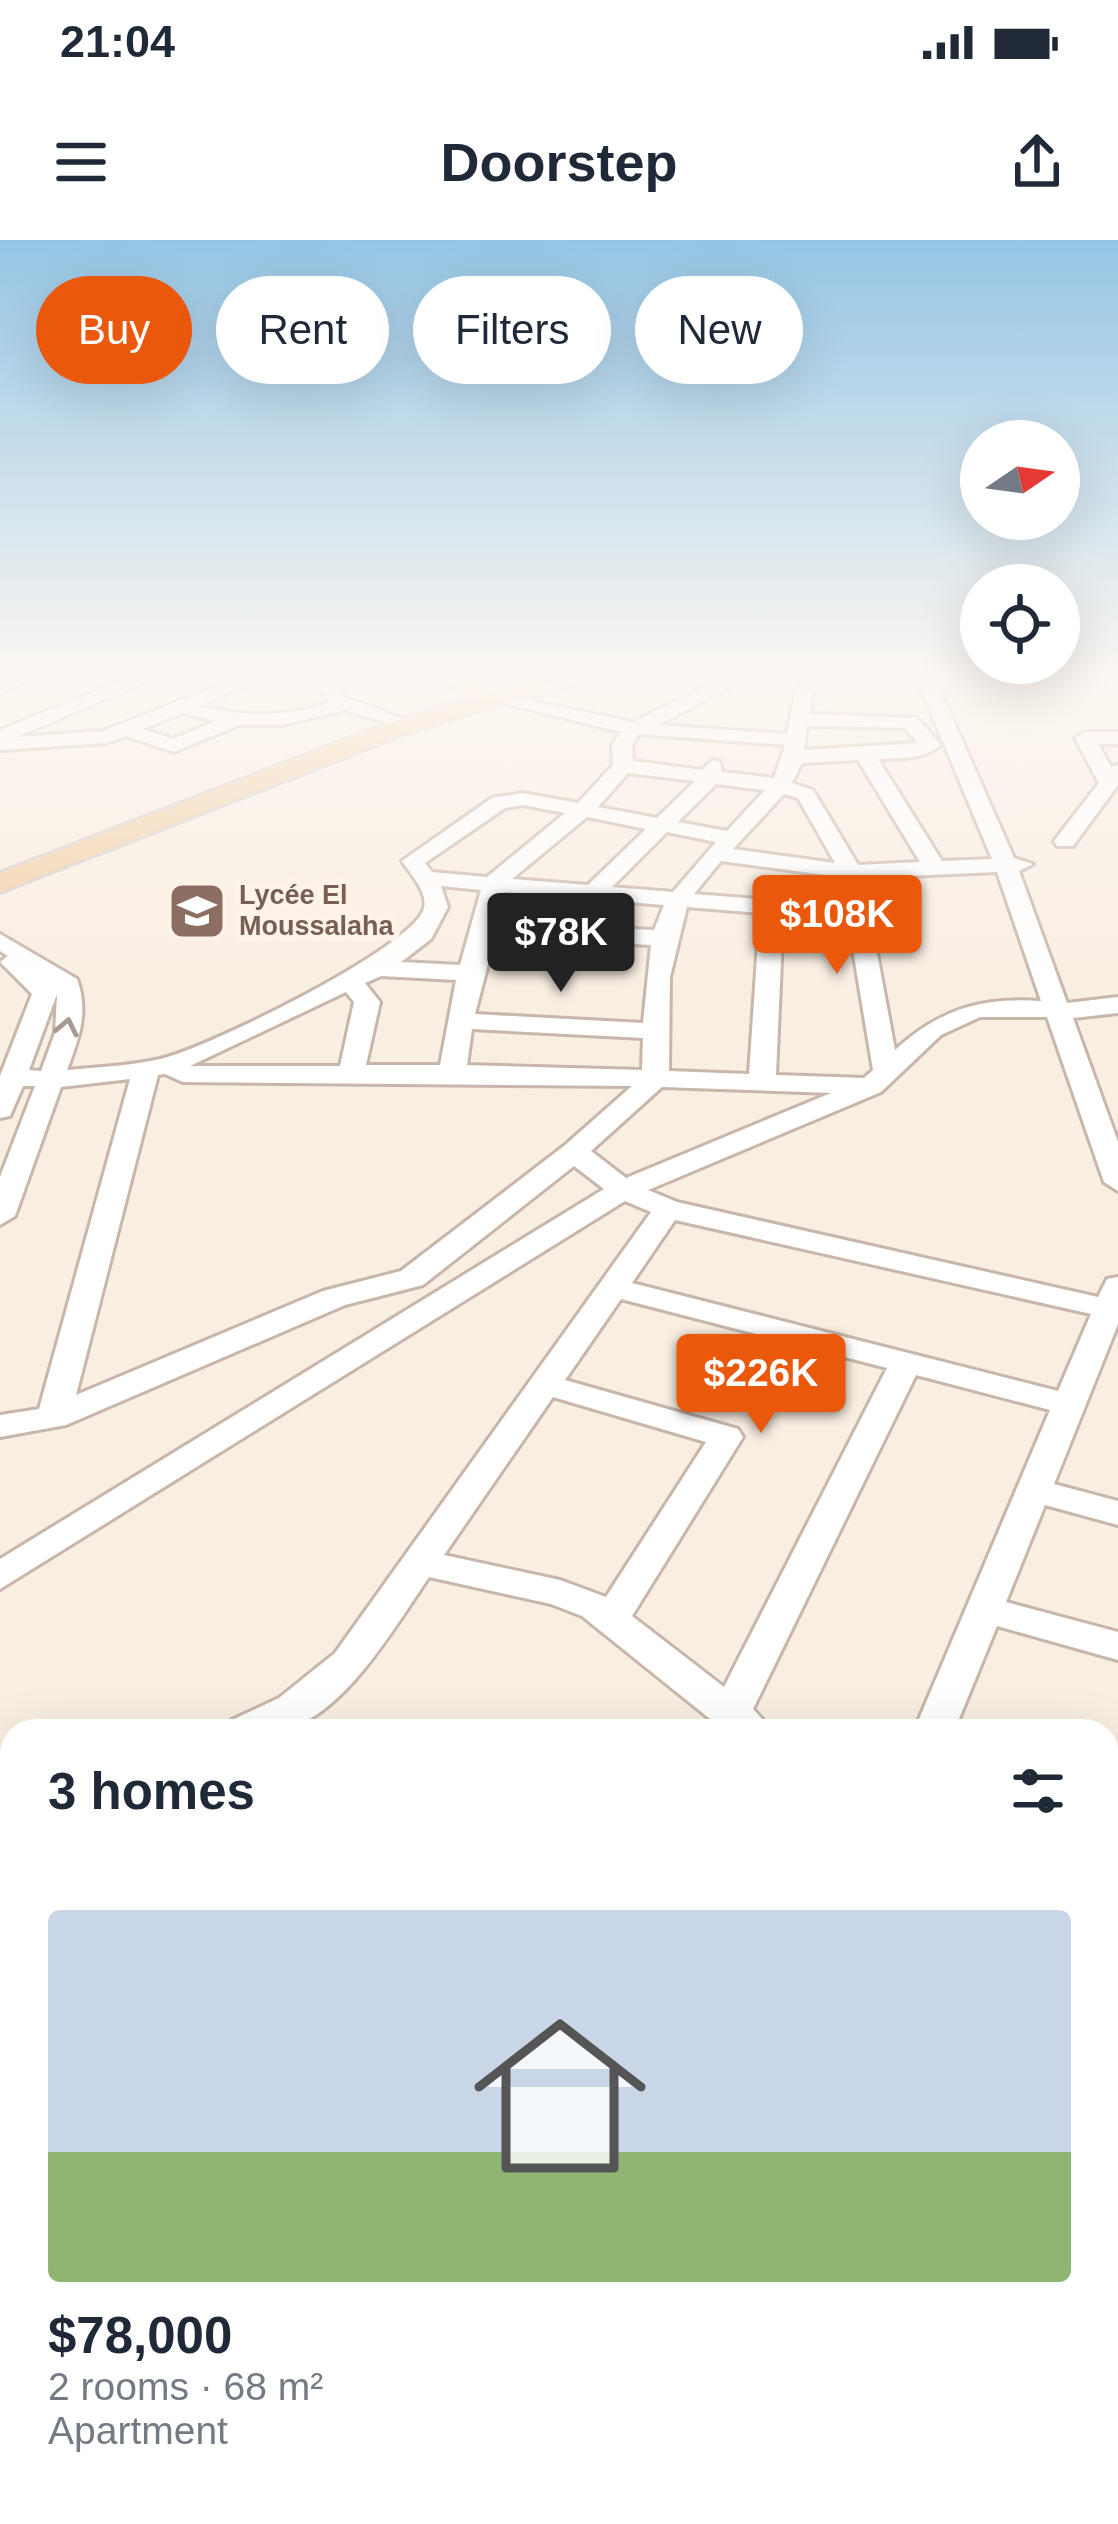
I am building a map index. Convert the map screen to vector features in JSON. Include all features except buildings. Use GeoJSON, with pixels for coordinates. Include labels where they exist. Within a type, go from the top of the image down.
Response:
{"type":"FeatureCollection","features":[{"type":"Feature","properties":{"kind":"main road"},"geometry":{"type":"LineString","coordinates":[[0,871],[239,779]]}},
{"type":"Feature","properties":{"kind":"main road"},"geometry":{"type":"LineString","coordinates":[[0,883],[266,779]]}},
{"type":"Feature","properties":{"kind":"street"},"geometry":{"type":"LineString","coordinates":[[452,1074],[469,973],[486,929],[494,882],[585,808],[612,779]]}},
{"type":"Feature","properties":{"kind":"street"},"geometry":{"type":"LineString","coordinates":[[592,894],[709,779]]}},
{"type":"Feature","properties":{"kind":"street"},"geometry":{"type":"LineString","coordinates":[[716,779],[778,785],[806,794],[851,872],[879,1079]]}},
{"type":"Feature","properties":{"kind":"street"},"geometry":{"type":"LineString","coordinates":[[0,1426],[54,1417],[334,1298],[412,1278],[574,1152],[655,1079],[661,938],[680,898],[780,779]]}},
{"type":"Feature","properties":{"kind":"street"},"geometry":{"type":"LineString","coordinates":[[879,779],[934,868]]}},
{"type":"Feature","properties":{"kind":"street"},"geometry":{"type":"LineString","coordinates":[[974,779],[1015,864]]}},
{"type":"Feature","properties":{"kind":"street"},"geometry":{"type":"LineString","coordinates":[[979,779],[1066,1010],[1118,1183]]}},
{"type":"Feature","properties":{"kind":"street"},"geometry":{"type":"LineString","coordinates":[[1065,842],[1112,779]]}},
{"type":"Feature","properties":{"kind":"street"},"geometry":{"type":"LineString","coordinates":[[13,1078],[51,1079],[158,1067],[377,968],[423,934],[436,907],[435,894],[413,861],[499,802],[524,799],[585,808],[663,824],[724,846],[851,872],[1015,864]]}},
{"type":"Feature","properties":{"kind":"street"},"geometry":{"type":"LineString","coordinates":[[422,878],[856,914]]}},
{"type":"Feature","properties":{"kind":"street"},"geometry":{"type":"LineString","coordinates":[[763,1083],[772,905]]}},
{"type":"Feature","properties":{"kind":"street"},"geometry":{"type":"LineString","coordinates":[[486,929],[661,938]]}},
{"type":"Feature","properties":{"kind":"street"},"geometry":{"type":"LineString","coordinates":[[0,941],[65,979],[72,1000],[68,1033],[0,1216]]}},
{"type":"Feature","properties":{"kind":"street"},"geometry":{"type":"LineString","coordinates":[[0,956],[22,968],[45,994],[0,1110]]}},
{"type":"Feature","properties":{"kind":"street"},"geometry":{"type":"LineString","coordinates":[[377,968],[469,973]]}},
{"type":"Feature","properties":{"kind":"street"},"geometry":{"type":"LineString","coordinates":[[347,982],[364,993],[367,1002],[351,1074]]}},
{"type":"Feature","properties":{"kind":"street"},"geometry":{"type":"LineString","coordinates":[[0,1576],[623,1190],[879,1079],[932,1030],[973,1011],[1118,1005]]}},
{"type":"Feature","properties":{"kind":"street"},"geometry":{"type":"LineString","coordinates":[[1066,1010],[1118,1125]]}},
{"type":"Feature","properties":{"kind":"street"},"geometry":{"type":"LineString","coordinates":[[461,1021],[658,1031]]}},
{"type":"Feature","properties":{"kind":"street"},"geometry":{"type":"LineString","coordinates":[[158,1067],[183,1074],[452,1074],[763,1083],[879,1079]]}},
{"type":"Feature","properties":{"kind":"street"},"geometry":{"type":"LineString","coordinates":[[54,1417],[158,1067]]}},
{"type":"Feature","properties":{"kind":"street"},"geometry":{"type":"LineString","coordinates":[[574,1152],[623,1190],[668,1209],[1115,1302],[939,1719]]}},
{"type":"Feature","properties":{"kind":"street"},"geometry":{"type":"LineString","coordinates":[[271,1719],[293,1708],[349,1663],[668,1209]]}},
{"type":"Feature","properties":{"kind":"street"},"geometry":{"type":"LineString","coordinates":[[612,1287],[1071,1405]]}},
{"type":"Feature","properties":{"kind":"street"},"geometry":{"type":"LineString","coordinates":[[743,1719],[906,1363]]}},
{"type":"Feature","properties":{"kind":"street"},"geometry":{"type":"LineString","coordinates":[[544,1384],[726,1437],[612,1618]]}},
{"type":"Feature","properties":{"kind":"street"},"geometry":{"type":"LineString","coordinates":[[1035,1490],[1118,1513]]}},
{"type":"Feature","properties":{"kind":"street"},"geometry":{"type":"LineString","coordinates":[[420,1562],[560,1593],[612,1618],[738,1719]]}},
{"type":"Feature","properties":{"kind":"street"},"geometry":{"type":"LineString","coordinates":[[985,1609],[1118,1646]]}},
{"type":"Feature","properties":{"kind":"place","name":"Lycée El Moussalaha"},"geometry":{"type":"Point","coordinates":[197,911]}}]}
